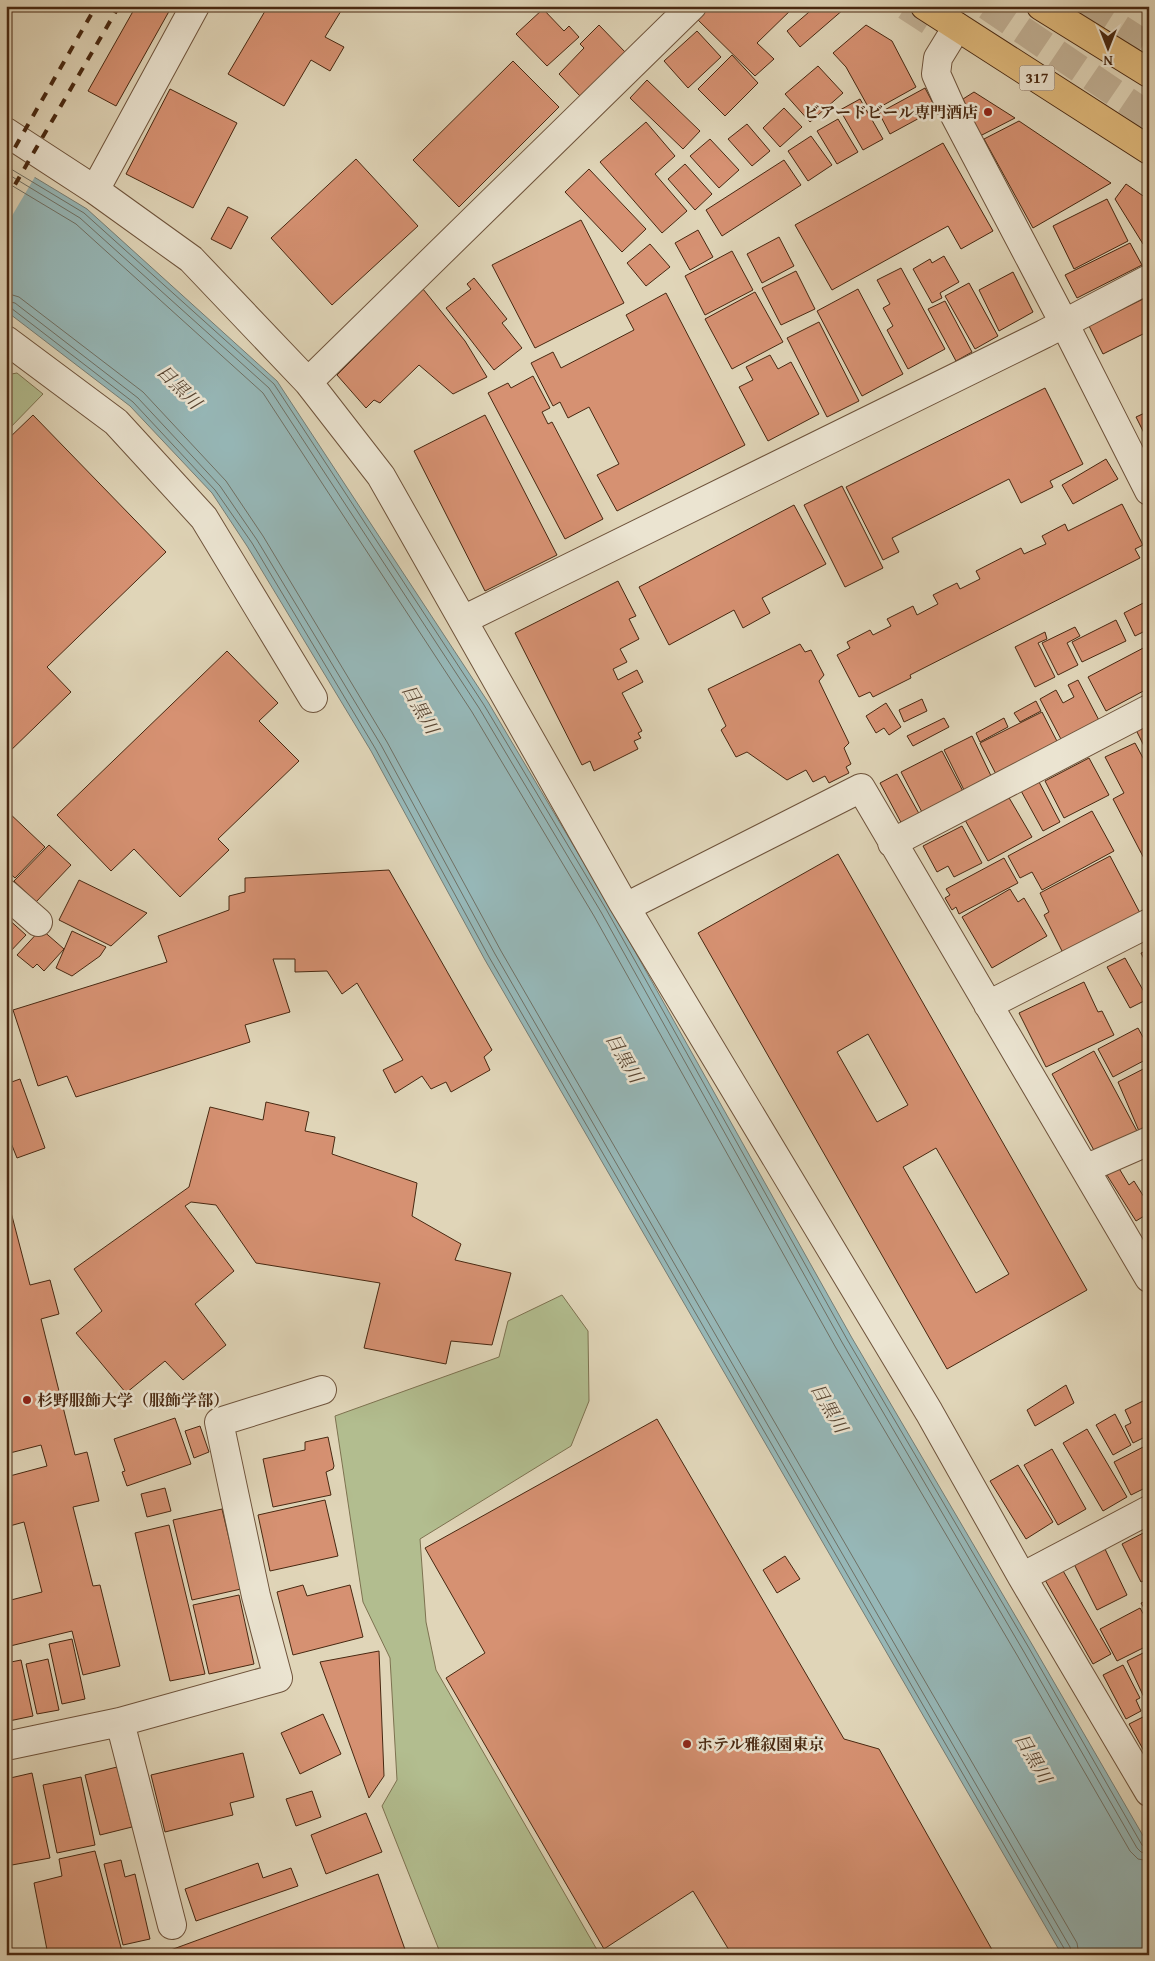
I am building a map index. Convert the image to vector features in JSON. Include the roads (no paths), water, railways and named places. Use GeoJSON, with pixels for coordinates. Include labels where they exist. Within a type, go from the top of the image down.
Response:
{"type":"FeatureCollection","features":[{"type":"Feature","properties":{"kind":"main road","name":"317"},"geometry":{"type":"LineString","coordinates":[[925,6],[1149,150]]}},
{"type":"Feature","properties":{"kind":"main road"},"geometry":{"type":"LineString","coordinates":[[1058,10],[1149,73]]}},
{"type":"Feature","properties":{"kind":"street"},"geometry":{"type":"LineString","coordinates":[[95,190],[195,6]]}},
{"type":"Feature","properties":{"kind":"street"},"geometry":{"type":"LineString","coordinates":[[308,382],[692,6]]}},
{"type":"Feature","properties":{"kind":"street"},"geometry":{"type":"LineString","coordinates":[[957,27],[938,58],[936,74],[952,112],[1064,323],[1149,491]]}},
{"type":"Feature","properties":{"kind":"street"},"geometry":{"type":"LineString","coordinates":[[6,132],[95,190],[192,259],[308,382],[381,476],[626,907],[929,1412],[1022,1577],[1149,1792]]}},
{"type":"Feature","properties":{"kind":"street"},"geometry":{"type":"LineString","coordinates":[[463,620],[1064,323],[1149,279]]}},
{"type":"Feature","properties":{"kind":"street"},"geometry":{"type":"LineString","coordinates":[[6,340],[116,422],[204,518],[313,698]]}},
{"type":"Feature","properties":{"kind":"street"},"geometry":{"type":"LineString","coordinates":[[892,843],[1149,709]]}},
{"type":"Feature","properties":{"kind":"street"},"geometry":{"type":"LineString","coordinates":[[626,907],[861,788],[1149,1278]]}},
{"type":"Feature","properties":{"kind":"street"},"geometry":{"type":"LineString","coordinates":[[6,894],[38,922]]}},
{"type":"Feature","properties":{"kind":"street"},"geometry":{"type":"LineString","coordinates":[[988,1005],[1149,923]]}},
{"type":"Feature","properties":{"kind":"street"},"geometry":{"type":"LineString","coordinates":[[1085,1170],[1149,1141]]}},
{"type":"Feature","properties":{"kind":"street"},"geometry":{"type":"LineString","coordinates":[[6,1746],[120,1722],[278,1678],[256,1596],[219,1422],[322,1390]]}},
{"type":"Feature","properties":{"kind":"street"},"geometry":{"type":"LineString","coordinates":[[1022,1577],[1149,1510]]}},
{"type":"Feature","properties":{"kind":"street"},"geometry":{"type":"LineString","coordinates":[[120,1722],[172,1925]]}},
{"type":"Feature","properties":{"kind":"water","name":"目黒川"},"geometry":{"type":"Polygon","coordinates":[[[6,160],[87,209],[277,381],[488,702],[610,907],[852,1338],[1149,1846],[1149,1955],[1062,1955],[485,960],[371,751],[247,546],[212,493],[130,406],[6,311],[6,160]]]}},
{"type":"Feature","properties":{"kind":"tunnel"},"geometry":{"type":"LineString","coordinates":[[906,6],[943,30]]}},
{"type":"Feature","properties":{"kind":"tunnel"},"geometry":{"type":"LineString","coordinates":[[987,6],[1149,116]]}},
{"type":"Feature","properties":{"kind":"tunnel"},"geometry":{"type":"LineString","coordinates":[[1085,6],[1149,47]]}},
{"type":"Feature","properties":{"kind":"railway"},"geometry":{"type":"LineString","coordinates":[[6,163],[96,6]]}},
{"type":"Feature","properties":{"kind":"railway"},"geometry":{"type":"LineString","coordinates":[[6,200],[119,6]]}},
{"type":"Feature","properties":{"kind":"place","name":"ビアードビール専門酒店"},"geometry":{"type":"Point","coordinates":[988,112]}},
{"type":"Feature","properties":{"kind":"place","name":"杉野服飾大学（服飾学部）"},"geometry":{"type":"Point","coordinates":[27,1400]}},
{"type":"Feature","properties":{"kind":"place","name":"ホテル雅叙園東京"},"geometry":{"type":"Point","coordinates":[687,1744]}}]}
